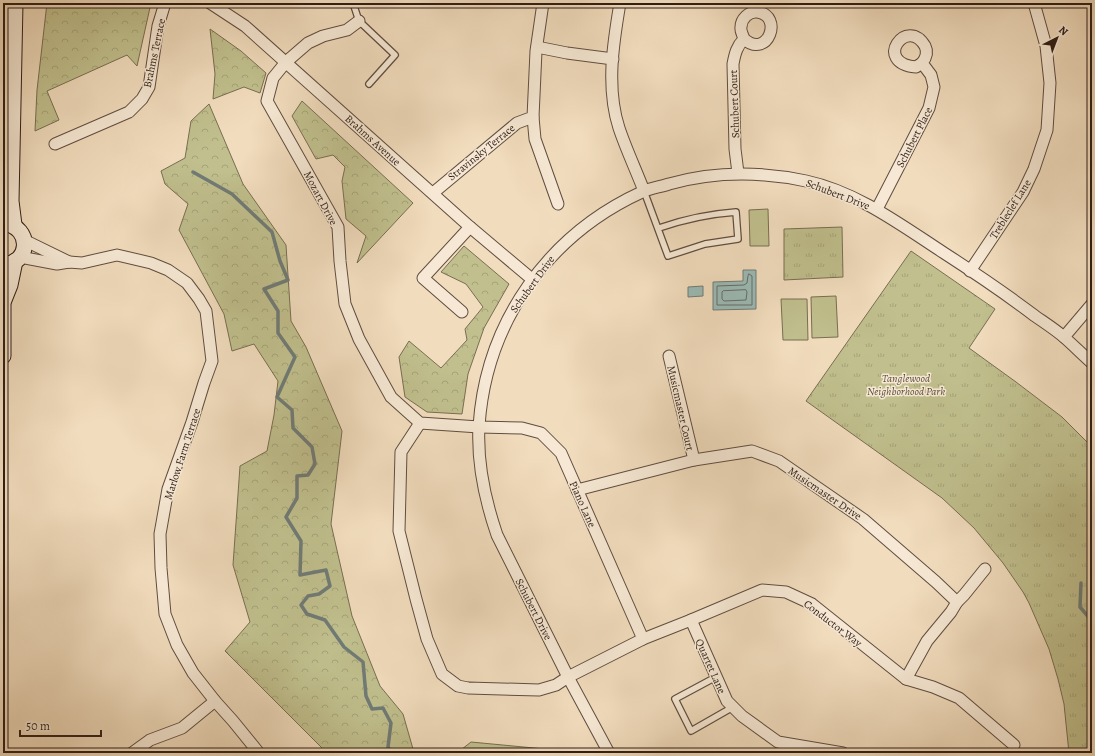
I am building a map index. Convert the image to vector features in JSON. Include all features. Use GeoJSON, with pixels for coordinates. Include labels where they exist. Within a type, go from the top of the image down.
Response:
{"type":"FeatureCollection","features":[{"type":"Feature","properties":{"kind":"main road"},"geometry":{"type":"LineString","coordinates":[[3,356],[3,299],[10,284],[13,261],[24,248],[24,240],[20,230],[8,224],[11,201],[15,3]]}},
{"type":"Feature","properties":{"kind":"street","name":"Brahms Terrace"},"geometry":{"type":"LineString","coordinates":[[55,144],[129,112],[142,99],[149,87],[158,26],[165,3]]}},
{"type":"Feature","properties":{"kind":"street","name":"Brahms Avenue"},"geometry":{"type":"LineString","coordinates":[[210,3],[245,26],[533,280]]}},
{"type":"Feature","properties":{"kind":"street"},"geometry":{"type":"LineString","coordinates":[[543,3],[536,48],[533,117],[535,139],[558,204]]}},
{"type":"Feature","properties":{"kind":"street"},"geometry":{"type":"LineString","coordinates":[[620,3],[614,40],[612,71],[614,107],[619,128],[644,191]]}},
{"type":"Feature","properties":{"kind":"street","name":"Trebleclef Lane"},"geometry":{"type":"LineString","coordinates":[[970,271],[1023,192],[1034,169],[1047,130],[1050,83],[1046,46],[1034,3]]}},
{"type":"Feature","properties":{"kind":"street","name":"Mozart Drive"},"geometry":{"type":"LineString","coordinates":[[359,21],[347,30],[308,42],[286,62],[273,78],[267,101],[338,227],[345,304],[360,340],[391,397],[420,423]]}},
{"type":"Feature","properties":{"kind":"street","name":"Schubert Court"},"geometry":{"type":"LineString","coordinates":[[738,173],[735,149],[733,64],[735,51],[744,39]]}},
{"type":"Feature","properties":{"kind":"street"},"geometry":{"type":"LineString","coordinates":[[536,48],[613,59]]}},
{"type":"Feature","properties":{"kind":"street","name":"Schubert Place"},"geometry":{"type":"LineString","coordinates":[[877,209],[930,108],[934,87],[931,75],[922,63]]}},
{"type":"Feature","properties":{"kind":"street","name":"Stravinsky Terrace"},"geometry":{"type":"LineString","coordinates":[[433,193],[517,123],[533,117]]}},
{"type":"Feature","properties":{"kind":"street","name":"Schubert Drive"},"geometry":{"type":"LineString","coordinates":[[610,753],[568,677],[497,535],[489,511],[481,470],[479,427],[484,385],[493,352],[510,313],[546,262],[573,235],[603,213],[644,191],[692,177],[738,173],[762,174],[808,181],[835,190],[877,209],[970,271],[1064,337],[1092,363]]}},
{"type":"Feature","properties":{"kind":"street"},"geometry":{"type":"LineString","coordinates":[[462,312],[424,278],[470,226]]}},
{"type":"Feature","properties":{"kind":"street","name":"Marlow Farm Terrace"},"geometry":{"type":"LineString","coordinates":[[24,240],[69,262]]}},
{"type":"Feature","properties":{"kind":"street","name":"Marlow Farm Terrace"},"geometry":{"type":"LineString","coordinates":[[13,261],[57,264],[69,262],[82,263],[117,256],[151,263],[168,270],[187,283],[206,311],[210,334],[212,361],[168,489],[160,534],[165,614],[176,645],[193,673],[259,753]]}},
{"type":"Feature","properties":{"kind":"street"},"geometry":{"type":"LineString","coordinates":[[1064,337],[1092,304]]}},
{"type":"Feature","properties":{"kind":"street","name":"Musicmaster Court"},"geometry":{"type":"LineString","coordinates":[[669,356],[694,460]]}},
{"type":"Feature","properties":{"kind":"street"},"geometry":{"type":"LineString","coordinates":[[420,423],[479,427]]}},
{"type":"Feature","properties":{"kind":"street","name":"Conductor Way"},"geometry":{"type":"LineString","coordinates":[[420,423],[401,452],[399,530],[427,639],[442,674],[458,686],[539,690],[556,685],[568,677],[643,639],[762,590],[786,592],[812,604],[906,679],[933,687],[959,698],[1014,745]]}},
{"type":"Feature","properties":{"kind":"street","name":"Piano Lane"},"geometry":{"type":"LineString","coordinates":[[479,427],[522,428],[541,433],[561,453],[643,639]]}},
{"type":"Feature","properties":{"kind":"street","name":"Musicmaster Drive"},"geometry":{"type":"LineString","coordinates":[[577,490],[694,460],[752,451],[779,461],[864,519],[957,602]]}},
{"type":"Feature","properties":{"kind":"street"},"geometry":{"type":"LineString","coordinates":[[906,679],[927,640],[952,612],[957,602],[985,570]]}},
{"type":"Feature","properties":{"kind":"street","name":"Quartet Lane"},"geometry":{"type":"LineString","coordinates":[[691,620],[727,701],[742,716],[778,742],[843,753]]}},
{"type":"Feature","properties":{"kind":"street"},"geometry":{"type":"LineString","coordinates":[[132,753],[150,740],[182,728],[215,701]]}},
{"type":"Feature","properties":{"kind":"lane"},"geometry":{"type":"LineString","coordinates":[[353,3],[359,21],[395,55],[369,84]]}},
{"type":"Feature","properties":{"kind":"lane"},"geometry":{"type":"LineString","coordinates":[[644,191],[659,228],[668,256],[705,244],[738,239],[736,212],[713,214],[687,219],[659,228]]}},
{"type":"Feature","properties":{"kind":"lane"},"geometry":{"type":"LineString","coordinates":[[716,677],[675,699],[691,731],[733,707]]}},
{"type":"Feature","properties":{"kind":"green space"},"geometry":{"type":"Polygon","coordinates":[[[47,3],[151,3],[137,66],[127,55],[47,91],[59,120],[35,131],[37,90],[47,3]]]}},
{"type":"Feature","properties":{"kind":"green space"},"geometry":{"type":"Polygon","coordinates":[[[210,29],[241,51],[266,73],[260,93],[244,87],[213,99],[215,74],[210,29]]]}},
{"type":"Feature","properties":{"kind":"green space"},"geometry":{"type":"Polygon","coordinates":[[[302,101],[413,203],[357,263],[366,236],[346,219],[342,181],[345,167],[333,155],[316,159],[292,116],[302,101]]]}},
{"type":"Feature","properties":{"kind":"green space"},"geometry":{"type":"Polygon","coordinates":[[[209,104],[243,184],[286,245],[291,321],[306,347],[342,431],[331,524],[352,616],[380,686],[403,714],[413,749],[457,753],[327,753],[225,651],[250,622],[233,565],[240,466],[267,451],[274,415],[278,381],[254,344],[232,351],[224,314],[179,230],[188,204],[165,184],[161,171],[185,158],[191,121],[209,104]]]}},
{"type":"Feature","properties":{"kind":"green space"},"geometry":{"type":"Polygon","coordinates":[[[768,209],[769,246],[750,246],[749,210],[768,209]]]}},
{"type":"Feature","properties":{"kind":"green space"},"geometry":{"type":"Polygon","coordinates":[[[842,227],[843,277],[784,280],[784,229],[842,227]]]}},
{"type":"Feature","properties":{"kind":"green space"},"geometry":{"type":"Polygon","coordinates":[[[464,246],[509,284],[484,328],[468,374],[462,414],[427,412],[405,397],[399,357],[409,341],[441,368],[467,340],[465,329],[483,307],[466,284],[441,272],[464,246]]]}},
{"type":"Feature","properties":{"kind":"green space","name":"Tanglewood Neighborhood Park"},"geometry":{"type":"Polygon","coordinates":[[[911,251],[995,309],[969,348],[1062,417],[1092,447],[1092,753],[1069,753],[1064,704],[1049,649],[1029,603],[1003,563],[974,528],[942,498],[806,401],[911,251]]]}},
{"type":"Feature","properties":{"kind":"green space"},"geometry":{"type":"Polygon","coordinates":[[[836,296],[838,337],[812,338],[811,297],[836,296]]]}},
{"type":"Feature","properties":{"kind":"green space"},"geometry":{"type":"Polygon","coordinates":[[[781,299],[807,299],[808,340],[783,340],[781,299]]]}},
{"type":"Feature","properties":{"kind":"green space"},"geometry":{"type":"Polygon","coordinates":[[[471,742],[555,750],[553,753],[457,753],[471,742]]]}},
{"type":"Feature","properties":{"kind":"water"},"geometry":{"type":"Polygon","coordinates":[[[743,270],[756,270],[756,309],[713,310],[713,282],[743,281],[743,270]]]}},
{"type":"Feature","properties":{"kind":"water"},"geometry":{"type":"Polygon","coordinates":[[[703,286],[703,296],[688,297],[688,287],[703,286]]]}},
{"type":"Feature","properties":{"kind":"waterway"},"geometry":{"type":"LineString","coordinates":[[193,172],[232,194],[272,232],[280,261],[288,280],[264,289],[278,311],[278,333],[295,357],[277,397],[292,410],[293,428],[312,447],[315,464],[308,475],[297,476],[297,498],[286,517],[301,541],[300,575],[326,570],[330,586],[319,594],[308,596],[301,605],[307,614],[325,620],[344,647],[363,662],[366,696],[372,709],[383,708],[391,723],[388,747],[392,753]]}},
{"type":"Feature","properties":{"kind":"waterway"},"geometry":{"type":"LineString","coordinates":[[1081,583],[1080,607],[1092,621]]}}]}
